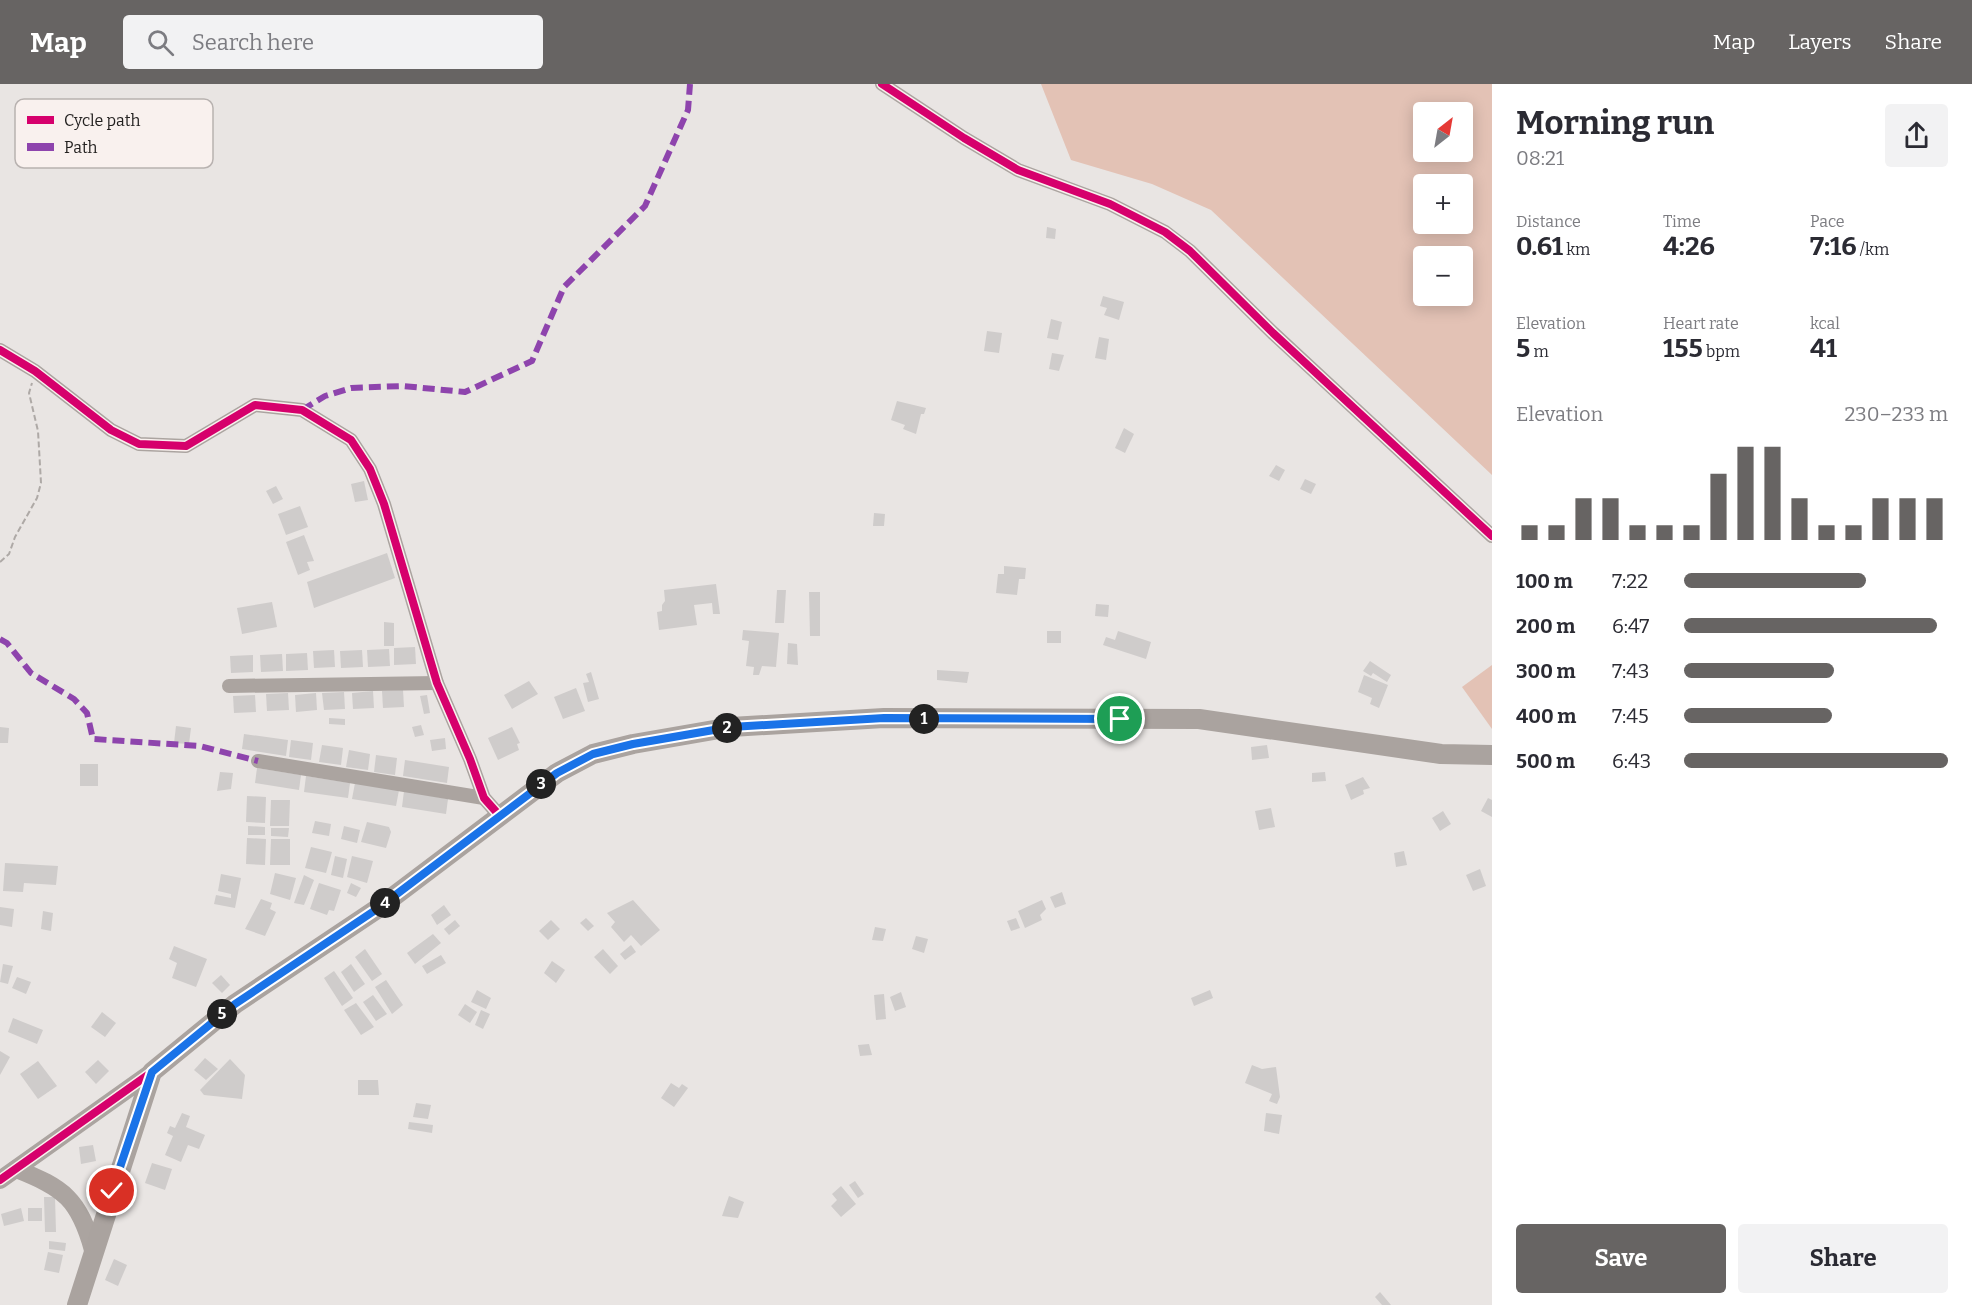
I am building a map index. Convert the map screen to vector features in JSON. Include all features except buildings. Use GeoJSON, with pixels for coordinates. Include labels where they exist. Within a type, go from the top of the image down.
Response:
{"type":"FeatureCollection","features":[{"type":"Feature","properties":{"kind":"main road"},"geometry":{"type":"LineString","coordinates":[[77,1305],[152,1072],[235,1004],[377,909],[557,773],[593,754],[633,744],[731,727],[884,718],[1199,719],[1441,754],[1492,755]]}},
{"type":"Feature","properties":{"kind":"street"},"geometry":{"type":"LineString","coordinates":[[882,84],[964,138],[1018,170],[1110,204],[1165,232],[1190,251],[1273,333],[1492,536]]}},
{"type":"Feature","properties":{"kind":"street"},"geometry":{"type":"LineString","coordinates":[[0,350],[35,371],[111,430],[139,444],[186,446],[255,405],[302,410],[351,440],[370,469],[384,504],[437,683],[484,798],[499,815]]}},
{"type":"Feature","properties":{"kind":"street"},"geometry":{"type":"LineString","coordinates":[[229,686],[437,683]]}},
{"type":"Feature","properties":{"kind":"street"},"geometry":{"type":"LineString","coordinates":[[258,761],[484,798]]}},
{"type":"Feature","properties":{"kind":"street"},"geometry":{"type":"LineString","coordinates":[[0,1180],[152,1072]]}},
{"type":"Feature","properties":{"kind":"street"},"geometry":{"type":"LineString","coordinates":[[16,1169],[44,1180],[66,1195],[85,1220],[93,1250]]}},
{"type":"Feature","properties":{"kind":"path"},"geometry":{"type":"LineString","coordinates":[[0,562],[9,554],[15,537],[37,498],[41,483],[38,431],[29,393],[35,371]]}},
{"type":"Feature","properties":{"kind":"shaded area"},"geometry":{"type":"Polygon","coordinates":[[[1041,84],[1492,84],[1492,475],[1211,210],[1152,184],[1071,160],[1041,84]]]}},
{"type":"Feature","properties":{"kind":"shaded area"},"geometry":{"type":"Polygon","coordinates":[[[1492,665],[1492,729],[1462,687],[1492,665]]]}},
{"type":"Feature","properties":{"kind":"marked path"},"geometry":{"type":"LineString","coordinates":[[302,410],[325,396],[351,388],[403,386],[465,392],[532,361],[564,287],[645,206],[688,110],[690,84]]}},
{"type":"Feature","properties":{"kind":"marked path"},"geometry":{"type":"LineString","coordinates":[[0,639],[7,643],[31,673],[74,699],[87,713],[93,739],[200,746],[258,761]]}},
{"type":"Feature","properties":{"kind":"cycle path"},"geometry":{"type":"LineString","coordinates":[[882,84],[964,138],[1018,170],[1110,204],[1165,232],[1190,251],[1273,333],[1492,536]]}},
{"type":"Feature","properties":{"kind":"cycle path"},"geometry":{"type":"LineString","coordinates":[[0,350],[35,371],[111,430],[139,444],[186,446],[255,405],[302,410],[351,440],[370,469],[384,504],[437,683],[484,798],[499,815]]}},
{"type":"Feature","properties":{"kind":"cycle path"},"geometry":{"type":"LineString","coordinates":[[0,1180],[152,1072]]}},
{"type":"Feature","properties":{"kind":"route"},"geometry":{"type":"LineString","coordinates":[[112,1191],[152,1072],[235,1004],[377,909],[557,773],[593,754],[633,744],[731,727],[884,718],[1120,719]]}}]}
